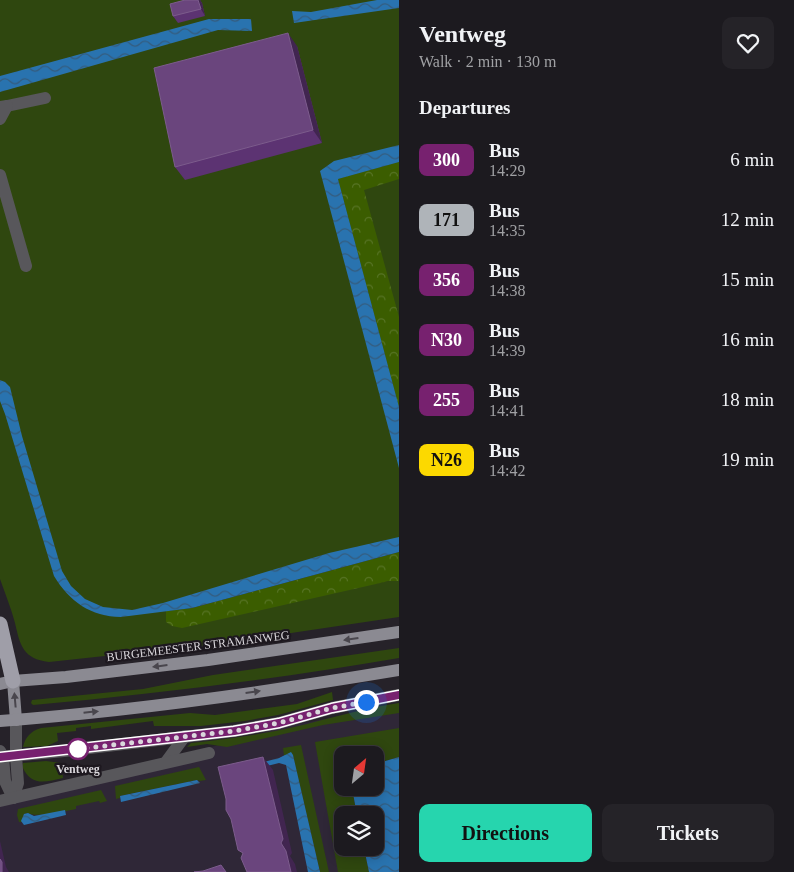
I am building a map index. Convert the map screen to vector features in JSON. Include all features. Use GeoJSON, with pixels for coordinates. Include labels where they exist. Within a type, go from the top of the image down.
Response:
{"type":"FeatureCollection","features":[{"type":"Feature","properties":{"kind":"highway"},"geometry":{"type":"LineString","coordinates":[[0,624],[6,682]]}},
{"type":"Feature","properties":{"kind":"main road","name":"BURGEMEESTER STRAMANWEG"},"geometry":{"type":"LineString","coordinates":[[6,682],[66,677],[208,660],[399,632]]}},
{"type":"Feature","properties":{"kind":"main road"},"geometry":{"type":"LineString","coordinates":[[0,721],[251,692],[399,670]]}},
{"type":"Feature","properties":{"kind":"main road"},"geometry":{"type":"LineString","coordinates":[[6,682],[16,720]]}},
{"type":"Feature","properties":{"kind":"street"},"geometry":{"type":"LineString","coordinates":[[0,119],[3,107],[45,98]]}},
{"type":"Feature","properties":{"kind":"street"},"geometry":{"type":"LineString","coordinates":[[0,175],[26,266]]}},
{"type":"Feature","properties":{"kind":"street"},"geometry":{"type":"LineString","coordinates":[[13,798],[5,781],[1,755],[16,756],[234,731],[279,723],[332,708],[399,695]]}},
{"type":"Feature","properties":{"kind":"street"},"geometry":{"type":"LineString","coordinates":[[13,798],[18,783],[16,720]]}},
{"type":"Feature","properties":{"kind":"street"},"geometry":{"type":"LineString","coordinates":[[166,762],[185,736]]}},
{"type":"Feature","properties":{"kind":"street"},"geometry":{"type":"LineString","coordinates":[[0,801],[209,753]]}},
{"type":"Feature","properties":{"kind":"shaded area"},"geometry":{"type":"Polygon","coordinates":[[[399,705],[399,872],[0,872],[0,805],[288,726],[399,705]]]}},
{"type":"Feature","properties":{"kind":"green space"},"geometry":{"type":"Polygon","coordinates":[[[0,0],[399,0],[399,545],[157,608],[132,610],[166,611],[166,622],[389,581],[399,581],[399,617],[216,644],[49,662],[33,658],[24,650],[0,579],[0,0]]]}},
{"type":"Feature","properties":{"kind":"green space"},"geometry":{"type":"Polygon","coordinates":[[[399,162],[399,179],[364,190],[399,317],[399,407],[338,179],[399,162]]]}},
{"type":"Feature","properties":{"kind":"green space"},"geometry":{"type":"Polygon","coordinates":[[[399,552],[399,581],[389,581],[182,628],[172,626],[166,622],[166,611],[192,608],[399,552]]]}},
{"type":"Feature","properties":{"kind":"green space"},"geometry":{"type":"Polygon","coordinates":[[[399,648],[399,658],[308,673],[125,696],[33,705],[31,703],[32,700],[143,689],[213,675],[399,648]]]}},
{"type":"Feature","properties":{"kind":"green space"},"geometry":{"type":"Polygon","coordinates":[[[332,692],[333,700],[278,715],[245,721],[201,726],[154,726],[153,721],[91,729],[91,726],[76,728],[76,731],[57,733],[58,741],[47,746],[23,747],[29,735],[41,728],[190,713],[215,715],[297,704],[332,692]]]}},
{"type":"Feature","properties":{"kind":"green space"},"geometry":{"type":"Polygon","coordinates":[[[399,703],[399,713],[323,725],[227,747],[207,744],[187,747],[191,743],[294,727],[399,703]]]}},
{"type":"Feature","properties":{"kind":"green space"},"geometry":{"type":"Polygon","coordinates":[[[399,728],[399,757],[384,761],[384,746],[334,746],[334,796],[353,796],[355,806],[334,806],[334,849],[315,742],[399,728]]]}},
{"type":"Feature","properties":{"kind":"green space"},"geometry":{"type":"Polygon","coordinates":[[[301,745],[329,872],[320,872],[293,756],[284,756],[283,748],[301,745]]]}},
{"type":"Feature","properties":{"kind":"green space"},"geometry":{"type":"Polygon","coordinates":[[[46,761],[61,763],[63,778],[44,781],[34,780],[26,773],[22,766],[23,763],[46,761]]]}},
{"type":"Feature","properties":{"kind":"green space"},"geometry":{"type":"Polygon","coordinates":[[[199,767],[206,780],[197,780],[120,796],[120,798],[116,799],[115,786],[199,767]]]}},
{"type":"Feature","properties":{"kind":"green space"},"geometry":{"type":"Polygon","coordinates":[[[101,790],[107,801],[76,806],[76,809],[51,814],[37,815],[28,813],[24,814],[22,822],[19,822],[18,809],[101,790]]]}},
{"type":"Feature","properties":{"kind":"green space"},"geometry":{"type":"Polygon","coordinates":[[[335,856],[366,856],[369,872],[338,872],[335,856]]]}},
{"type":"Feature","properties":{"kind":"water"},"geometry":{"type":"Polygon","coordinates":[[[377,0],[399,0],[399,8],[294,23],[292,11],[311,12],[377,0]]]}},
{"type":"Feature","properties":{"kind":"water"},"geometry":{"type":"Polygon","coordinates":[[[209,19],[251,19],[252,31],[218,30],[0,92],[0,76],[209,19]]]}},
{"type":"Feature","properties":{"kind":"water"},"geometry":{"type":"Polygon","coordinates":[[[399,145],[399,162],[338,179],[399,407],[399,468],[320,171],[334,161],[399,145]]]}},
{"type":"Feature","properties":{"kind":"water"},"geometry":{"type":"Polygon","coordinates":[[[0,380],[10,387],[22,436],[62,571],[71,586],[85,599],[103,607],[132,610],[163,603],[329,553],[399,537],[399,552],[192,608],[121,617],[91,611],[74,600],[54,576],[0,401],[0,380]]]}},
{"type":"Feature","properties":{"kind":"water"},"geometry":{"type":"Polygon","coordinates":[[[291,752],[320,872],[308,872],[286,765],[279,763],[226,776],[226,772],[279,758],[291,752]]]}},
{"type":"Feature","properties":{"kind":"water"},"geometry":{"type":"Polygon","coordinates":[[[399,757],[399,872],[369,872],[366,856],[384,856],[384,806],[355,806],[353,796],[384,796],[384,761],[399,757]]]}},
{"type":"Feature","properties":{"kind":"water"},"geometry":{"type":"Polygon","coordinates":[[[197,780],[200,783],[121,802],[120,796],[197,780]]]}},
{"type":"Feature","properties":{"kind":"water"},"geometry":{"type":"Polygon","coordinates":[[[65,810],[66,815],[24,825],[21,821],[24,814],[28,813],[34,816],[65,810]]]}},
{"type":"Feature","properties":{"kind":"building"},"geometry":{"type":"Polygon","coordinates":[[[185,0],[198,0],[201,9],[173,16],[170,4],[185,0]]]}},
{"type":"Feature","properties":{"kind":"building"},"geometry":{"type":"Polygon","coordinates":[[[288,33],[313,130],[175,167],[154,68],[288,33]]]}},
{"type":"Feature","properties":{"kind":"building"},"geometry":{"type":"Polygon","coordinates":[[[263,757],[283,839],[281,843],[286,851],[291,872],[247,872],[241,858],[243,853],[238,850],[231,819],[226,810],[226,799],[218,767],[263,757]]]}},
{"type":"Feature","properties":{"kind":"building"},"geometry":{"type":"Polygon","coordinates":[[[0,859],[2,862],[2,872],[0,872],[0,859]]]}},
{"type":"Feature","properties":{"kind":"building"},"geometry":{"type":"Polygon","coordinates":[[[221,865],[226,872],[194,872],[203,871],[221,865]]]}},
{"type":"Feature","properties":{"kind":"bus line","name":"300"},"geometry":{"type":"LineString","coordinates":[[0,757],[234,731],[279,723],[332,708],[399,695]]}},
{"type":"Feature","properties":{"kind":"place","name":"Ventweg"},"geometry":{"type":"Point","coordinates":[78,749]}},
{"type":"Feature","properties":{"kind":"route"},"geometry":{"type":"LineString","coordinates":[[78,749],[234,731],[279,723],[332,708],[366,702]]}}]}
